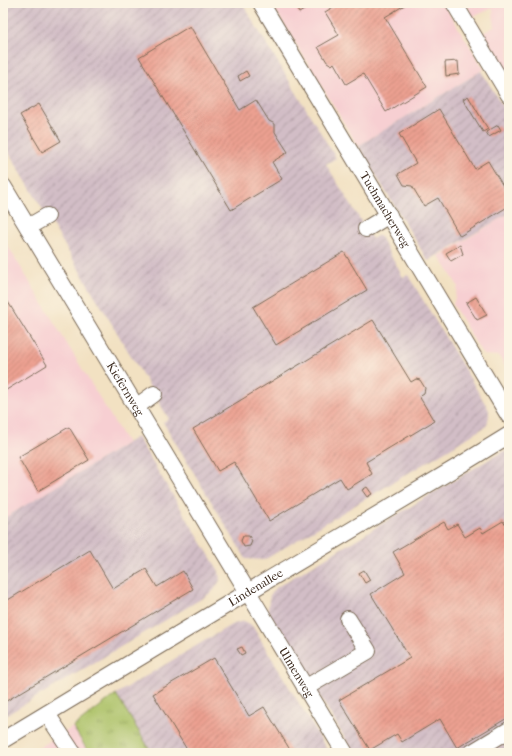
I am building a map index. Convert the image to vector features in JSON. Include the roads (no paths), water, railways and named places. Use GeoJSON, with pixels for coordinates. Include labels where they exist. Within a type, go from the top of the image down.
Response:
{"type":"FeatureCollection","features":[{"type":"Feature","properties":{"kind":"street","name":"Tuchmacherweg"},"geometry":{"type":"LineString","coordinates":[[261,3],[389,215],[430,299],[509,416]]}},
{"type":"Feature","properties":{"kind":"street"},"geometry":{"type":"LineString","coordinates":[[454,3],[509,94]]}},
{"type":"Feature","properties":{"kind":"street","name":"Kiefernweg"},"geometry":{"type":"LineString","coordinates":[[3,186],[248,592]]}},
{"type":"Feature","properties":{"kind":"street"},"geometry":{"type":"LineString","coordinates":[[366,229],[389,215]]}},
{"type":"Feature","properties":{"kind":"street"},"geometry":{"type":"LineString","coordinates":[[28,227],[47,216]]}},
{"type":"Feature","properties":{"kind":"street"},"geometry":{"type":"LineString","coordinates":[[136,406],[154,394]]}},
{"type":"Feature","properties":{"kind":"street","name":"Lindenallee"},"geometry":{"type":"LineString","coordinates":[[3,740],[509,435]]}},
{"type":"Feature","properties":{"kind":"street","name":"Ulmenweg"},"geometry":{"type":"LineString","coordinates":[[248,592],[345,753]]}},
{"type":"Feature","properties":{"kind":"street"},"geometry":{"type":"LineString","coordinates":[[306,688],[368,651],[348,619]]}},
{"type":"Feature","properties":{"kind":"street"},"geometry":{"type":"LineString","coordinates":[[47,714],[73,753]]}},
{"type":"Feature","properties":{"kind":"street"},"geometry":{"type":"LineString","coordinates":[[471,753],[509,730]]}}]}
